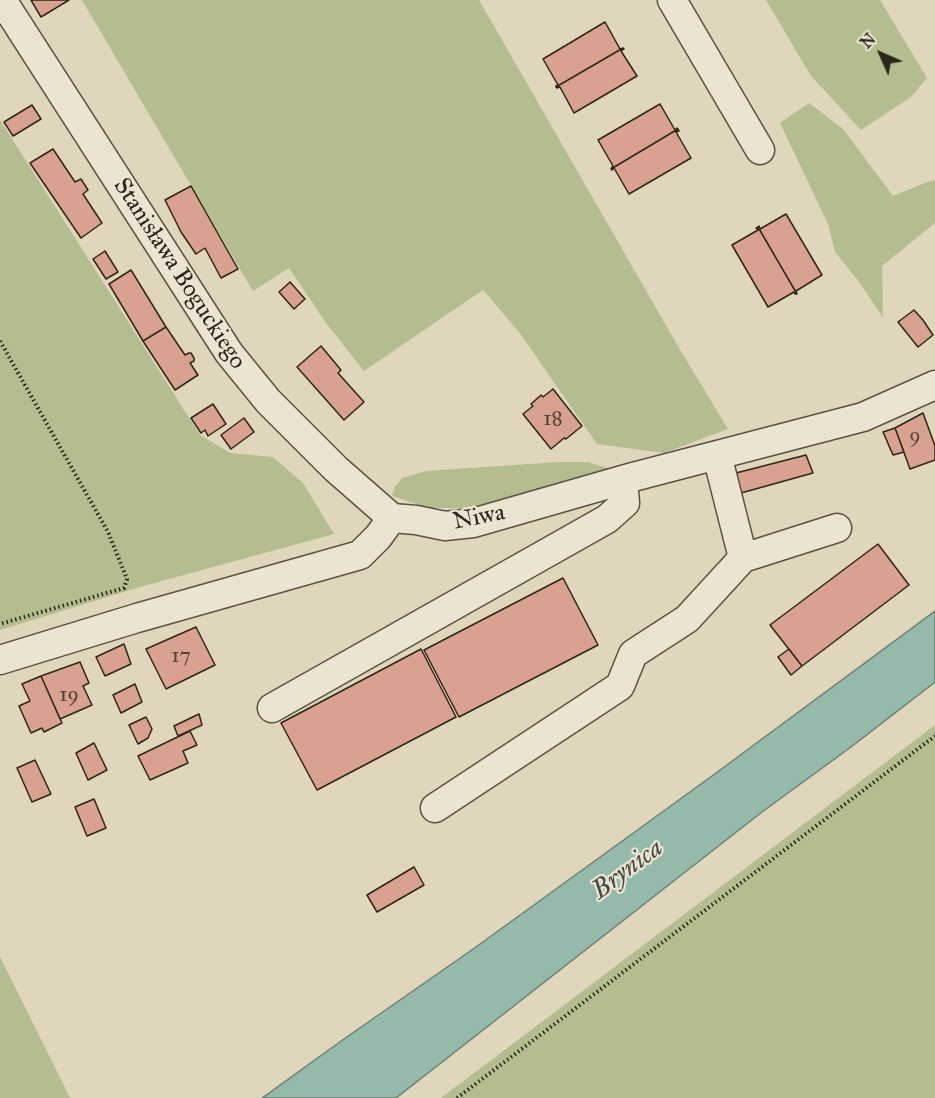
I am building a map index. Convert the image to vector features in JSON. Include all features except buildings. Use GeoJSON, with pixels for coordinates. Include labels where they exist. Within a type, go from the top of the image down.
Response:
{"type":"FeatureCollection","features":[{"type":"Feature","properties":{"kind":"street","name":"Stanisława Boguckiego"},"geometry":{"type":"LineString","coordinates":[[2,0],[229,353],[290,424],[336,469],[392,518]]}},
{"type":"Feature","properties":{"kind":"street"},"geometry":{"type":"LineString","coordinates":[[672,0],[760,150]]}},
{"type":"Feature","properties":{"kind":"street","name":"Niwa"},"geometry":{"type":"LineString","coordinates":[[392,518],[445,526],[473,523],[622,480],[863,417],[935,385]]}},
{"type":"Feature","properties":{"kind":"street"},"geometry":{"type":"LineString","coordinates":[[717,455],[743,558]]}},
{"type":"Feature","properties":{"kind":"street"},"geometry":{"type":"LineString","coordinates":[[272,708],[608,519],[625,503],[622,480]]}},
{"type":"Feature","properties":{"kind":"street"},"geometry":{"type":"LineString","coordinates":[[0,660],[137,618],[360,555],[378,537],[392,518]]}},
{"type":"Feature","properties":{"kind":"street"},"geometry":{"type":"LineString","coordinates":[[435,808],[620,686],[633,654],[687,619],[743,558],[837,528]]}},
{"type":"Feature","properties":{"kind":"path"},"geometry":{"type":"LineString","coordinates":[[0,341],[108,532],[127,579],[124,588],[0,624]]}},
{"type":"Feature","properties":{"kind":"path"},"geometry":{"type":"LineString","coordinates":[[457,1098],[935,736]]}},
{"type":"Feature","properties":{"kind":"shaded area"},"geometry":{"type":"Polygon","coordinates":[[[82,0],[479,0],[728,429],[664,453],[597,444],[519,332],[483,290],[364,371],[326,323],[289,268],[253,291],[82,0]]]}},
{"type":"Feature","properties":{"kind":"shaded area"},"geometry":{"type":"Polygon","coordinates":[[[766,0],[880,0],[927,78],[911,97],[861,130],[811,76],[766,0]]]}},
{"type":"Feature","properties":{"kind":"shaded area"},"geometry":{"type":"Polygon","coordinates":[[[809,103],[843,129],[893,196],[935,180],[935,223],[882,266],[883,318],[860,283],[835,252],[828,224],[780,123],[809,103]]]}},
{"type":"Feature","properties":{"kind":"shaded area"},"geometry":{"type":"Polygon","coordinates":[[[0,120],[200,435],[230,453],[273,457],[303,483],[334,534],[140,587],[0,630],[0,120]]]}},
{"type":"Feature","properties":{"kind":"shaded area"},"geometry":{"type":"Polygon","coordinates":[[[588,462],[610,469],[503,504],[463,508],[428,508],[392,496],[402,478],[426,471],[588,462]]]}},
{"type":"Feature","properties":{"kind":"shaded area"},"geometry":{"type":"Polygon","coordinates":[[[935,725],[935,1098],[441,1098],[935,725]]]}},
{"type":"Feature","properties":{"kind":"shaded area"},"geometry":{"type":"Polygon","coordinates":[[[0,957],[70,1098],[0,1098],[0,957]]]}},
{"type":"Feature","properties":{"kind":"water","name":"Brynica"},"geometry":{"type":"Polygon","coordinates":[[[935,611],[935,682],[762,812],[396,1098],[262,1098],[476,947],[935,611]]]}}]}
